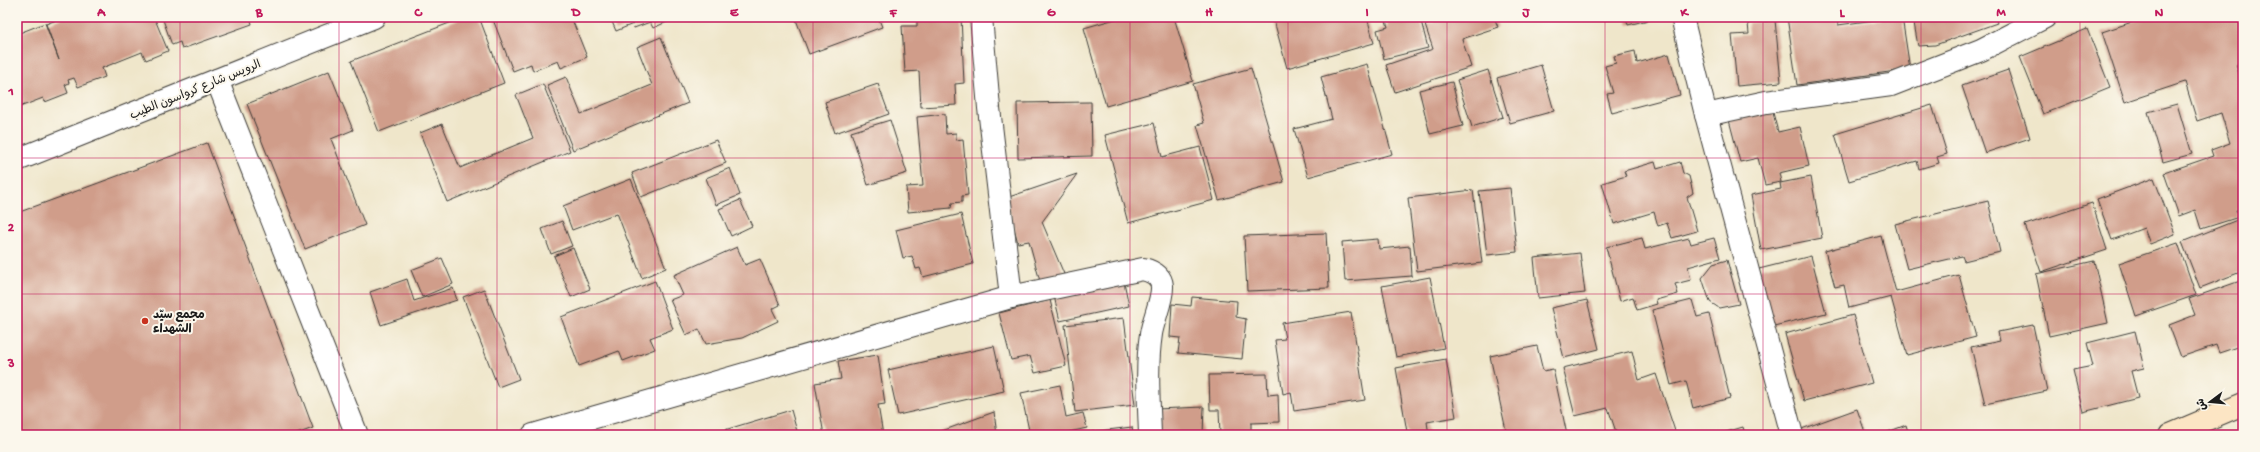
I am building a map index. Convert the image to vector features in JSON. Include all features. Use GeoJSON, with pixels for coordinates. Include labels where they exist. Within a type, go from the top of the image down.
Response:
{"type":"FeatureCollection","features":[{"type":"Feature","properties":{"kind":"street","name":"الرويس شارع كرواسون الطيب"},"geometry":{"type":"LineString","coordinates":[[17,160],[374,17]]}},
{"type":"Feature","properties":{"kind":"street"},"geometry":{"type":"LineString","coordinates":[[981,17],[989,108],[1011,297]]}},
{"type":"Feature","properties":{"kind":"street"},"geometry":{"type":"LineString","coordinates":[[1682,17],[1706,115],[1792,435]]}},
{"type":"Feature","properties":{"kind":"street"},"geometry":{"type":"LineString","coordinates":[[1706,115],[1766,102],[1892,85],[1981,50],[2045,17]]}},
{"type":"Feature","properties":{"kind":"street"},"geometry":{"type":"LineString","coordinates":[[217,80],[357,435]]}},
{"type":"Feature","properties":{"kind":"street"},"geometry":{"type":"LineString","coordinates":[[533,435],[593,419],[1011,297],[1143,269],[1152,271],[1162,286],[1151,334],[1149,389],[1150,435]]}},
{"type":"Feature","properties":{"kind":"street"},"geometry":{"type":"LineString","coordinates":[[2170,435],[2243,404]]}},
{"type":"Feature","properties":{"kind":"street"},"geometry":{"type":"LineString","coordinates":[[577,435],[593,419]]}},
{"type":"Feature","properties":{"kind":"building"},"geometry":{"type":"Polygon","coordinates":[[[64,17],[154,17],[168,51],[146,60],[142,52],[102,68],[105,77],[78,87],[74,78],[68,80],[69,83],[65,85],[68,93],[45,102],[43,98],[17,108],[17,34],[45,23],[59,60],[46,24],[64,17]]]}},
{"type":"Feature","properties":{"kind":"building"},"geometry":{"type":"Polygon","coordinates":[[[162,17],[250,17],[252,24],[182,49],[180,42],[172,45],[162,17]]]}},
{"type":"Feature","properties":{"kind":"building"},"geometry":{"type":"Polygon","coordinates":[[[465,17],[479,17],[504,83],[379,132],[351,61],[465,17]]]}},
{"type":"Feature","properties":{"kind":"building"},"geometry":{"type":"Polygon","coordinates":[[[492,17],[571,17],[587,57],[561,68],[558,61],[533,71],[531,64],[513,71],[492,17]]]}},
{"type":"Feature","properties":{"kind":"building"},"geometry":{"type":"Polygon","coordinates":[[[610,17],[668,17],[669,21],[653,28],[650,22],[634,28],[633,24],[616,31],[610,17]]]}},
{"type":"Feature","properties":{"kind":"building"},"geometry":{"type":"Polygon","coordinates":[[[795,17],[878,17],[882,27],[809,54],[795,17]]]}},
{"type":"Feature","properties":{"kind":"building"},"geometry":{"type":"Polygon","coordinates":[[[917,17],[961,17],[964,83],[955,84],[956,105],[921,107],[919,71],[905,72],[902,26],[917,26],[917,17]]]}},
{"type":"Feature","properties":{"kind":"building"},"geometry":{"type":"Polygon","coordinates":[[[1122,17],[1174,17],[1193,81],[1106,106],[1084,28],[1122,17]]]}},
{"type":"Feature","properties":{"kind":"building"},"geometry":{"type":"Polygon","coordinates":[[[1273,17],[1367,17],[1374,43],[1287,68],[1273,17]]]}},
{"type":"Feature","properties":{"kind":"building"},"geometry":{"type":"Polygon","coordinates":[[[1385,17],[1420,17],[1428,48],[1384,59],[1377,30],[1388,27],[1385,17]]]}},
{"type":"Feature","properties":{"kind":"building"},"geometry":{"type":"Polygon","coordinates":[[[1432,17],[1494,17],[1498,27],[1462,39],[1471,67],[1395,92],[1386,65],[1433,49],[1425,25],[1434,22],[1432,17]]]}},
{"type":"Feature","properties":{"kind":"building"},"geometry":{"type":"Polygon","coordinates":[[[1626,17],[1656,17],[1656,18],[1628,25],[1626,17]]]}},
{"type":"Feature","properties":{"kind":"building"},"geometry":{"type":"Polygon","coordinates":[[[1787,17],[1837,17],[1838,25],[1882,19],[1881,17],[1902,17],[1910,69],[1797,85],[1787,17]]]}},
{"type":"Feature","properties":{"kind":"building"},"geometry":{"type":"Polygon","coordinates":[[[1913,17],[1995,17],[1997,23],[1935,45],[1918,46],[1913,17]]]}},
{"type":"Feature","properties":{"kind":"building"},"geometry":{"type":"Polygon","coordinates":[[[2147,17],[2240,17],[2243,26],[2243,63],[2236,65],[2243,85],[2243,207],[2236,210],[2239,217],[2201,229],[2195,210],[2179,216],[2164,173],[2213,156],[2211,150],[2230,143],[2221,113],[2197,121],[2185,82],[2125,102],[2102,32],[2147,17]]]}},
{"type":"Feature","properties":{"kind":"building"},"geometry":{"type":"Polygon","coordinates":[[[1775,20],[1781,82],[1737,86],[1732,35],[1749,34],[1748,23],[1775,20]]]}},
{"type":"Feature","properties":{"kind":"building"},"geometry":{"type":"Polygon","coordinates":[[[2087,29],[2110,87],[2043,114],[2020,57],[2087,29]]]}},
{"type":"Feature","properties":{"kind":"building"},"geometry":{"type":"Polygon","coordinates":[[[661,37],[688,103],[573,150],[547,85],[566,77],[581,114],[652,85],[637,47],[661,37]]]}},
{"type":"Feature","properties":{"kind":"building"},"geometry":{"type":"Polygon","coordinates":[[[1635,51],[1637,63],[1669,54],[1680,95],[1612,113],[1607,94],[1613,93],[1605,66],[1616,63],[1614,56],[1635,51]]]}},
{"type":"Feature","properties":{"kind":"building"},"geometry":{"type":"Polygon","coordinates":[[[1367,64],[1392,154],[1308,177],[1294,129],[1332,119],[1321,77],[1367,64]]]}},
{"type":"Feature","properties":{"kind":"building"},"geometry":{"type":"Polygon","coordinates":[[[1541,65],[1554,111],[1510,123],[1497,78],[1541,65]]]}},
{"type":"Feature","properties":{"kind":"building"},"geometry":{"type":"Polygon","coordinates":[[[1251,68],[1284,182],[1219,200],[1197,125],[1204,123],[1193,84],[1251,68]]]}},
{"type":"Feature","properties":{"kind":"building"},"geometry":{"type":"Polygon","coordinates":[[[1488,70],[1503,117],[1472,127],[1457,80],[1488,70]]]}},
{"type":"Feature","properties":{"kind":"building"},"geometry":{"type":"Polygon","coordinates":[[[2008,70],[2030,138],[1985,153],[1962,86],[2008,70]]]}},
{"type":"Feature","properties":{"kind":"building"},"geometry":{"type":"Polygon","coordinates":[[[329,71],[353,130],[331,139],[365,225],[305,249],[247,104],[329,71]]]}},
{"type":"Feature","properties":{"kind":"building"},"geometry":{"type":"Polygon","coordinates":[[[1452,82],[1463,126],[1430,134],[1419,90],[1452,82]]]}},
{"type":"Feature","properties":{"kind":"building"},"geometry":{"type":"Polygon","coordinates":[[[543,84],[570,151],[447,202],[420,133],[442,124],[460,168],[533,138],[516,95],[543,84]]]}},
{"type":"Feature","properties":{"kind":"building"},"geometry":{"type":"Polygon","coordinates":[[[878,84],[889,114],[835,133],[825,102],[878,84]]]}},
{"type":"Feature","properties":{"kind":"building"},"geometry":{"type":"Polygon","coordinates":[[[1091,102],[1092,156],[1018,158],[1017,103],[1091,102]]]}},
{"type":"Feature","properties":{"kind":"building"},"geometry":{"type":"Polygon","coordinates":[[[2177,104],[2192,154],[2163,162],[2148,112],[2177,104]]]}},
{"type":"Feature","properties":{"kind":"building"},"geometry":{"type":"Polygon","coordinates":[[[1932,105],[1947,154],[1937,157],[1939,163],[1919,169],[1917,161],[1849,181],[1835,134],[1932,105]]]}},
{"type":"Feature","properties":{"kind":"building"},"geometry":{"type":"Polygon","coordinates":[[[1772,109],[1778,132],[1800,127],[1809,166],[1779,173],[1781,182],[1765,185],[1758,158],[1740,162],[1729,120],[1772,109]]]}},
{"type":"Feature","properties":{"kind":"building"},"geometry":{"type":"Polygon","coordinates":[[[945,114],[946,134],[956,133],[956,140],[963,139],[968,195],[962,196],[962,202],[952,203],[951,208],[908,212],[906,187],[923,186],[917,117],[945,114]]]}},
{"type":"Feature","properties":{"kind":"building"},"geometry":{"type":"Polygon","coordinates":[[[890,120],[907,173],[868,185],[851,132],[890,120]]]}},
{"type":"Feature","properties":{"kind":"building"},"geometry":{"type":"Polygon","coordinates":[[[1154,123],[1162,157],[1200,147],[1214,200],[1128,223],[1105,135],[1154,123]]]}},
{"type":"Feature","properties":{"kind":"building"},"geometry":{"type":"Polygon","coordinates":[[[716,140],[726,163],[641,197],[632,173],[716,140]]]}},
{"type":"Feature","properties":{"kind":"building","name":"مجمع سيّد الشهداء"},"geometry":{"type":"Polygon","coordinates":[[[207,143],[313,428],[294,435],[17,435],[17,213],[207,143]]]}},
{"type":"Feature","properties":{"kind":"building"},"geometry":{"type":"Polygon","coordinates":[[[1655,162],[1657,169],[1680,162],[1683,173],[1689,176],[1693,193],[1687,197],[1697,231],[1672,238],[1667,223],[1658,226],[1654,212],[1614,224],[1602,183],[1626,176],[1624,171],[1655,162]]]}},
{"type":"Feature","properties":{"kind":"building"},"geometry":{"type":"Polygon","coordinates":[[[730,168],[740,195],[716,205],[706,178],[730,168]]]}},
{"type":"Feature","properties":{"kind":"building"},"geometry":{"type":"Polygon","coordinates":[[[1077,174],[1042,222],[1064,274],[1041,285],[1029,241],[1018,243],[1006,198],[1077,174]]]}},
{"type":"Feature","properties":{"kind":"building"},"geometry":{"type":"Polygon","coordinates":[[[1811,177],[1822,238],[1761,250],[1751,195],[1781,189],[1780,183],[1811,177]]]}},
{"type":"Feature","properties":{"kind":"building"},"geometry":{"type":"Polygon","coordinates":[[[2154,178],[2175,234],[2150,244],[2144,228],[2112,240],[2097,199],[2154,178]]]}},
{"type":"Feature","properties":{"kind":"building"},"geometry":{"type":"Polygon","coordinates":[[[631,179],[666,268],[642,278],[617,213],[572,230],[563,206],[631,179]]]}},
{"type":"Feature","properties":{"kind":"building"},"geometry":{"type":"Polygon","coordinates":[[[1510,188],[1517,252],[1487,255],[1479,191],[1510,188]]]}},
{"type":"Feature","properties":{"kind":"building"},"geometry":{"type":"Polygon","coordinates":[[[1473,190],[1482,263],[1417,271],[1408,198],[1473,190]]]}},
{"type":"Feature","properties":{"kind":"building"},"geometry":{"type":"Polygon","coordinates":[[[740,200],[752,226],[731,236],[719,209],[740,200]]]}},
{"type":"Feature","properties":{"kind":"building"},"geometry":{"type":"Polygon","coordinates":[[[1988,201],[2000,252],[1964,261],[1962,256],[1907,269],[1895,224],[1988,201]]]}},
{"type":"Feature","properties":{"kind":"building"},"geometry":{"type":"Polygon","coordinates":[[[2092,203],[2107,250],[2041,272],[2025,225],[2092,203]]]}},
{"type":"Feature","properties":{"kind":"building"},"geometry":{"type":"Polygon","coordinates":[[[961,214],[973,264],[923,277],[920,268],[916,269],[912,256],[903,258],[896,230],[961,214]]]}},
{"type":"Feature","properties":{"kind":"building"},"geometry":{"type":"Polygon","coordinates":[[[2242,218],[2243,271],[2200,288],[2182,242],[2242,218]]]}},
{"type":"Feature","properties":{"kind":"building"},"geometry":{"type":"Polygon","coordinates":[[[562,221],[572,246],[551,254],[542,229],[562,221]]]}},
{"type":"Feature","properties":{"kind":"building"},"geometry":{"type":"Polygon","coordinates":[[[1326,233],[1329,288],[1247,291],[1244,236],[1326,233]]]}},
{"type":"Feature","properties":{"kind":"building"},"geometry":{"type":"Polygon","coordinates":[[[1881,236],[1896,292],[1959,275],[1976,337],[1907,355],[1891,297],[1849,308],[1844,285],[1835,287],[1825,251],[1881,236]]]}},
{"type":"Feature","properties":{"kind":"building"},"geometry":{"type":"Polygon","coordinates":[[[1642,238],[1645,249],[1689,238],[1691,244],[1714,238],[1720,258],[1688,267],[1691,280],[1675,284],[1678,294],[1656,300],[1657,304],[1637,310],[1633,297],[1620,301],[1606,247],[1642,238]]]}},
{"type":"Feature","properties":{"kind":"building"},"geometry":{"type":"Polygon","coordinates":[[[1378,239],[1379,249],[1410,246],[1412,276],[1345,281],[1342,242],[1378,239]]]}},
{"type":"Feature","properties":{"kind":"building"},"geometry":{"type":"Polygon","coordinates":[[[2178,243],[2196,295],[2136,316],[2119,263],[2178,243]]]}},
{"type":"Feature","properties":{"kind":"building"},"geometry":{"type":"Polygon","coordinates":[[[737,247],[745,265],[760,259],[780,305],[772,309],[778,321],[742,338],[706,344],[699,329],[686,335],[670,300],[683,295],[674,275],[737,247]]]}},
{"type":"Feature","properties":{"kind":"building"},"geometry":{"type":"Polygon","coordinates":[[[573,248],[590,289],[571,297],[554,256],[573,248]]]}},
{"type":"Feature","properties":{"kind":"building"},"geometry":{"type":"Polygon","coordinates":[[[1580,253],[1585,293],[1538,298],[1534,258],[1580,253]]]}},
{"type":"Feature","properties":{"kind":"building"},"geometry":{"type":"Polygon","coordinates":[[[1811,256],[1826,313],[1770,327],[1755,270],[1811,256]]]}},
{"type":"Feature","properties":{"kind":"building"},"geometry":{"type":"Polygon","coordinates":[[[442,258],[453,284],[422,297],[411,270],[442,258]]]}},
{"type":"Feature","properties":{"kind":"building"},"geometry":{"type":"Polygon","coordinates":[[[1727,260],[1739,304],[1719,308],[1710,302],[1702,278],[1713,264],[1727,260]]]}},
{"type":"Feature","properties":{"kind":"building"},"geometry":{"type":"Polygon","coordinates":[[[2094,261],[2108,323],[2049,336],[2036,274],[2094,261]]]}},
{"type":"Feature","properties":{"kind":"building"},"geometry":{"type":"Polygon","coordinates":[[[1430,277],[1444,348],[1396,357],[1382,286],[1430,277]]]}},
{"type":"Feature","properties":{"kind":"building"},"geometry":{"type":"Polygon","coordinates":[[[407,279],[414,301],[453,288],[457,300],[381,325],[370,292],[407,279]]]}},
{"type":"Feature","properties":{"kind":"building"},"geometry":{"type":"Polygon","coordinates":[[[2243,280],[2243,345],[2219,353],[2216,345],[2181,357],[2169,325],[2195,315],[2189,299],[2243,280]]]}},
{"type":"Feature","properties":{"kind":"building"},"geometry":{"type":"Polygon","coordinates":[[[655,281],[673,329],[650,338],[655,349],[623,361],[619,351],[579,366],[561,317],[655,281]]]}},
{"type":"Feature","properties":{"kind":"building"},"geometry":{"type":"Polygon","coordinates":[[[1124,282],[1129,306],[1060,321],[1054,296],[1124,282]]]}},
{"type":"Feature","properties":{"kind":"building"},"geometry":{"type":"Polygon","coordinates":[[[484,289],[519,379],[498,387],[463,297],[484,289]]]}},
{"type":"Feature","properties":{"kind":"building"},"geometry":{"type":"Polygon","coordinates":[[[1192,297],[1237,301],[1236,317],[1246,319],[1242,359],[1178,353],[1180,338],[1170,337],[1172,304],[1191,306],[1192,297]]]}},
{"type":"Feature","properties":{"kind":"building"},"geometry":{"type":"Polygon","coordinates":[[[1050,300],[1066,366],[1035,373],[1030,356],[1011,360],[999,313],[1050,300]]]}},
{"type":"Feature","properties":{"kind":"building"},"geometry":{"type":"Polygon","coordinates":[[[1587,300],[1599,349],[1564,358],[1551,308],[1587,300]]]}},
{"type":"Feature","properties":{"kind":"building"},"geometry":{"type":"Polygon","coordinates":[[[1692,300],[1697,317],[1709,314],[1730,398],[1693,408],[1686,381],[1671,385],[1652,310],[1692,300]]]}},
{"type":"Feature","properties":{"kind":"building"},"geometry":{"type":"Polygon","coordinates":[[[1351,312],[1365,400],[1294,411],[1291,392],[1283,394],[1275,340],[1285,339],[1282,323],[1351,312]]]}},
{"type":"Feature","properties":{"kind":"building"},"geometry":{"type":"Polygon","coordinates":[[[1853,315],[1872,383],[1804,401],[1785,334],[1853,315]]]}},
{"type":"Feature","properties":{"kind":"building"},"geometry":{"type":"Polygon","coordinates":[[[1124,318],[1135,405],[1075,412],[1065,325],[1124,318]]]}},
{"type":"Feature","properties":{"kind":"building"},"geometry":{"type":"Polygon","coordinates":[[[2033,325],[2047,391],[1985,404],[1971,347],[2000,341],[1998,332],[2033,325]]]}},
{"type":"Feature","properties":{"kind":"building"},"geometry":{"type":"Polygon","coordinates":[[[2135,331],[2144,368],[2131,371],[2138,398],[2083,412],[2073,370],[2093,366],[2087,343],[2135,331]]]}},
{"type":"Feature","properties":{"kind":"building"},"geometry":{"type":"Polygon","coordinates":[[[994,346],[1004,391],[898,415],[888,370],[994,346]]]}},
{"type":"Feature","properties":{"kind":"building"},"geometry":{"type":"Polygon","coordinates":[[[1537,346],[1543,371],[1553,369],[1567,435],[1507,435],[1490,356],[1537,346]]]}},
{"type":"Feature","properties":{"kind":"building"},"geometry":{"type":"Polygon","coordinates":[[[1632,351],[1639,380],[1656,374],[1676,434],[1617,435],[1608,408],[1575,416],[1563,368],[1632,351]]]}},
{"type":"Feature","properties":{"kind":"building"},"geometry":{"type":"Polygon","coordinates":[[[878,355],[885,404],[878,405],[883,435],[824,435],[815,383],[841,379],[838,361],[878,355]]]}},
{"type":"Feature","properties":{"kind":"building"},"geometry":{"type":"Polygon","coordinates":[[[1446,359],[1456,417],[1427,422],[1429,435],[1417,435],[1407,432],[1396,368],[1446,359]]]}},
{"type":"Feature","properties":{"kind":"building"},"geometry":{"type":"Polygon","coordinates":[[[1267,374],[1268,395],[1278,394],[1279,422],[1251,423],[1251,435],[1220,435],[1219,410],[1210,410],[1209,375],[1267,374]]]}},
{"type":"Feature","properties":{"kind":"building"},"geometry":{"type":"Polygon","coordinates":[[[1060,385],[1066,417],[1083,413],[1087,428],[1056,435],[1030,435],[1021,393],[1060,385]]]}},
{"type":"Feature","properties":{"kind":"building"},"geometry":{"type":"Polygon","coordinates":[[[1204,407],[1203,435],[1157,435],[1156,409],[1204,407]]]}},
{"type":"Feature","properties":{"kind":"building"},"geometry":{"type":"Polygon","coordinates":[[[1857,409],[1866,435],[1797,435],[1796,431],[1857,409]]]}},
{"type":"Feature","properties":{"kind":"building"},"geometry":{"type":"Polygon","coordinates":[[[791,410],[798,435],[708,435],[791,410]]]}},
{"type":"Feature","properties":{"kind":"building"},"geometry":{"type":"Polygon","coordinates":[[[994,412],[997,435],[931,435],[994,412]]]}},
{"type":"Feature","properties":{"kind":"building"},"geometry":{"type":"Polygon","coordinates":[[[1906,425],[1909,435],[1880,435],[1906,425]]]}},
{"type":"Feature","properties":{"kind":"building"},"geometry":{"type":"Polygon","coordinates":[[[1132,427],[1133,435],[1092,435],[1092,432],[1132,427]]]}},
{"type":"Feature","properties":{"kind":"building"},"geometry":{"type":"Polygon","coordinates":[[[1743,427],[1745,435],[1716,435],[1743,427]]]}},
{"type":"Feature","properties":{"kind":"place","name":"مجمع سيّد الشهداء"},"geometry":{"type":"Point","coordinates":[145,321]}}]}
